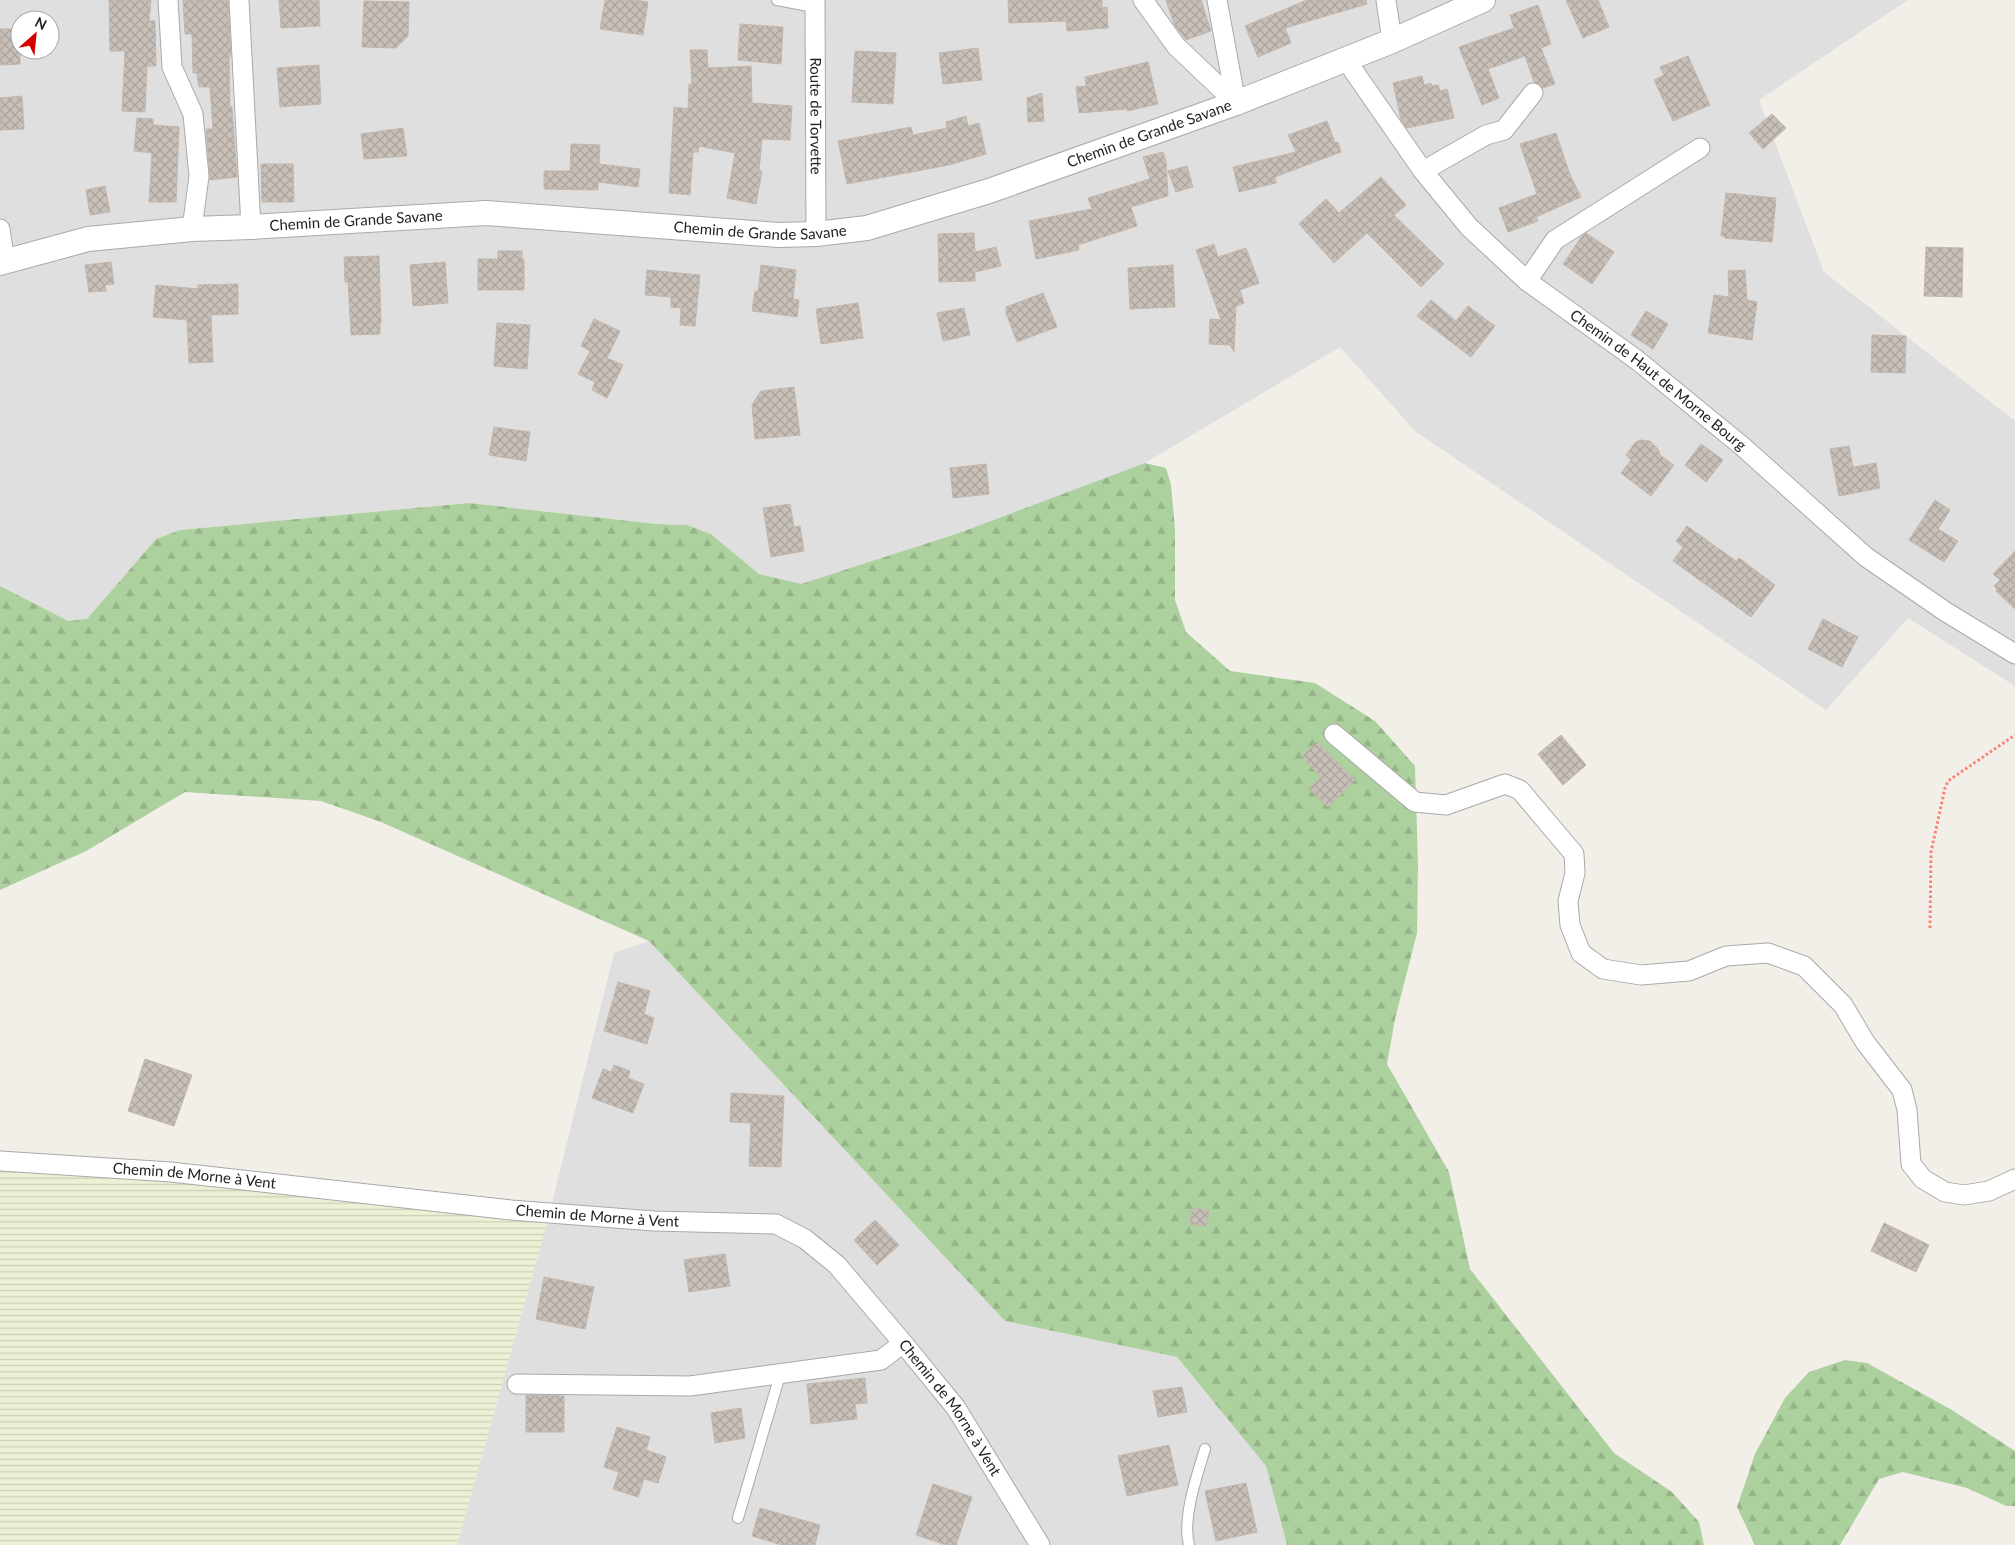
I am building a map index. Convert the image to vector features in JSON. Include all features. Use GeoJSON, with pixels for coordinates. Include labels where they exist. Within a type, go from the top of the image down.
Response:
{"type":"FeatureCollection","features":[{"type":"Feature","properties":{"kind":"street"},"geometry":{"type":"LineString","coordinates":[[168,0],[172,67],[193,114],[198,176],[192,228]]}},
{"type":"Feature","properties":{"kind":"street"},"geometry":{"type":"LineString","coordinates":[[239,0],[251,227]]}},
{"type":"Feature","properties":{"kind":"street"},"geometry":{"type":"LineString","coordinates":[[1143,0],[1176,46],[1236,103]]}},
{"type":"Feature","properties":{"kind":"street"},"geometry":{"type":"LineString","coordinates":[[1217,0],[1236,103]]}},
{"type":"Feature","properties":{"kind":"street"},"geometry":{"type":"LineString","coordinates":[[1386,0],[1392,42]]}},
{"type":"Feature","properties":{"kind":"street","name":"Chemin de Grande Savane"},"geometry":{"type":"LineString","coordinates":[[3,262],[88,239],[192,228],[251,227],[486,212],[780,235],[816,234],[867,228],[989,191],[1236,103],[1392,42],[1483,0]]}},
{"type":"Feature","properties":{"kind":"street","name":"Route de Torvette"},"geometry":{"type":"LineString","coordinates":[[815,3],[816,234]]}},
{"type":"Feature","properties":{"kind":"street","name":"Chemin de Haut de Morne Bourg"},"geometry":{"type":"LineString","coordinates":[[1348,59],[1353,70],[1423,171],[1469,227],[1527,281],[1637,360],[1742,446],[1866,557],[1946,612],[2015,654]]}},
{"type":"Feature","properties":{"kind":"street"},"geometry":{"type":"LineString","coordinates":[[1423,171],[1486,135],[1504,130],[1533,93]]}},
{"type":"Feature","properties":{"kind":"street"},"geometry":{"type":"LineString","coordinates":[[1527,281],[1556,240],[1700,148]]}},
{"type":"Feature","properties":{"kind":"street"},"geometry":{"type":"LineString","coordinates":[[0,228],[3,262]]}},
{"type":"Feature","properties":{"kind":"street"},"geometry":{"type":"LineString","coordinates":[[1334,734],[1415,802],[1446,806],[1505,784],[1520,790],[1574,854],[1575,873],[1568,901],[1570,925],[1581,954],[1603,969],[1641,975],[1690,970],[1726,956],[1768,953],[1804,966],[1843,1006],[1865,1042],[1902,1090],[1906,1110],[1911,1164],[1923,1178],[1945,1192],[1964,1195],[1989,1191],[2015,1179]]}},
{"type":"Feature","properties":{"kind":"street","name":"Chemin de Morne à Vent"},"geometry":{"type":"LineString","coordinates":[[0,1161],[171,1172],[511,1210],[654,1220],[776,1224],[805,1239],[837,1265],[903,1343],[956,1408],[1040,1545]]}},
{"type":"Feature","properties":{"kind":"street"},"geometry":{"type":"LineString","coordinates":[[517,1384],[690,1386],[882,1360],[903,1343]]}},
{"type":"Feature","properties":{"kind":"lane"},"geometry":{"type":"LineString","coordinates":[[777,0],[815,3]]}},
{"type":"Feature","properties":{"kind":"lane"},"geometry":{"type":"LineString","coordinates":[[738,1518],[780,1374]]}},
{"type":"Feature","properties":{"kind":"lane"},"geometry":{"type":"LineString","coordinates":[[1189,1545],[1187,1536],[1192,1490],[1205,1449]]}},
{"type":"Feature","properties":{"kind":"path"},"geometry":{"type":"LineString","coordinates":[[1930,928],[1931,852],[1948,781],[2015,735]]}},
{"type":"Feature","properties":{"kind":"shaded area"},"geometry":{"type":"Polygon","coordinates":[[[0,0],[1908,0],[1759,100],[1824,272],[2015,421],[2015,686],[1908,618],[1826,710],[1416,432],[1340,347],[1145,463],[956,534],[801,585],[759,574],[711,534],[687,525],[656,524],[469,503],[180,530],[156,539],[87,619],[68,622],[0,586],[0,0]]]}},
{"type":"Feature","properties":{"kind":"shaded area"},"geometry":{"type":"Polygon","coordinates":[[[649,941],[1005,1321],[1177,1357],[1266,1466],[1287,1545],[457,1545],[547,1223],[614,953],[649,941]]]}},
{"type":"Feature","properties":{"kind":"green space"},"geometry":{"type":"Polygon","coordinates":[[[1145,463],[1166,468],[1171,485],[1175,529],[1175,600],[1186,632],[1230,671],[1315,683],[1375,721],[1415,766],[1418,864],[1417,933],[1395,1019],[1387,1064],[1449,1172],[1470,1269],[1614,1453],[1672,1492],[1699,1522],[1704,1545],[1287,1545],[1266,1466],[1177,1357],[1005,1321],[649,941],[381,822],[321,801],[185,792],[86,851],[0,890],[0,586],[68,621],[87,619],[156,539],[180,530],[469,503],[656,524],[687,525],[711,534],[759,574],[801,584],[956,534],[1145,463]]]}},
{"type":"Feature","properties":{"kind":"green space"},"geometry":{"type":"Polygon","coordinates":[[[0,1167],[191,1182],[547,1223],[457,1545],[0,1545],[0,1167]]]}},
{"type":"Feature","properties":{"kind":"green space"},"geometry":{"type":"Polygon","coordinates":[[[1845,1360],[1867,1363],[1952,1410],[2015,1451],[2015,1506],[2006,1506],[1967,1488],[1903,1472],[1879,1479],[1840,1545],[1755,1545],[1737,1507],[1755,1454],[1785,1398],[1809,1372],[1845,1360]]]}},
{"type":"Feature","properties":{"kind":"building"},"geometry":{"type":"Polygon","coordinates":[[[109,0],[151,0],[149,21],[155,21],[156,66],[147,66],[145,112],[122,111],[125,51],[110,51],[109,0]]]}},
{"type":"Feature","properties":{"kind":"building"},"geometry":{"type":"Polygon","coordinates":[[[183,0],[228,0],[231,56],[229,56],[230,107],[232,107],[237,177],[210,180],[206,129],[213,129],[210,87],[199,87],[197,73],[193,73],[192,34],[185,34],[183,0]]]}},
{"type":"Feature","properties":{"kind":"building"},"geometry":{"type":"Polygon","coordinates":[[[279,0],[319,0],[320,26],[281,28],[279,0]]]}},
{"type":"Feature","properties":{"kind":"building"},"geometry":{"type":"Polygon","coordinates":[[[605,0],[648,2],[643,35],[600,29],[605,0]]]}},
{"type":"Feature","properties":{"kind":"building"},"geometry":{"type":"Polygon","coordinates":[[[1008,0],[1102,0],[1102,8],[1107,7],[1108,28],[1067,31],[1066,21],[1009,23],[1008,0]]]}},
{"type":"Feature","properties":{"kind":"building"},"geometry":{"type":"Polygon","coordinates":[[[1166,0],[1201,0],[1211,31],[1186,40],[1174,24],[1166,0]]]}},
{"type":"Feature","properties":{"kind":"building"},"geometry":{"type":"Polygon","coordinates":[[[1307,0],[1366,0],[1367,4],[1285,28],[1291,43],[1258,57],[1245,26],[1307,0]]]}},
{"type":"Feature","properties":{"kind":"building"},"geometry":{"type":"Polygon","coordinates":[[[1566,0],[1598,0],[1609,27],[1583,38],[1566,0]]]}},
{"type":"Feature","properties":{"kind":"building"},"geometry":{"type":"Polygon","coordinates":[[[364,1],[409,2],[408,36],[396,48],[362,47],[364,1]]]}},
{"type":"Feature","properties":{"kind":"building"},"geometry":{"type":"Polygon","coordinates":[[[1538,5],[1551,44],[1541,48],[1555,84],[1543,88],[1534,82],[1525,56],[1488,69],[1499,98],[1482,105],[1459,47],[1514,28],[1510,15],[1538,5]]]}},
{"type":"Feature","properties":{"kind":"building"},"geometry":{"type":"Polygon","coordinates":[[[740,24],[783,27],[781,64],[738,60],[740,24]]]}},
{"type":"Feature","properties":{"kind":"building"},"geometry":{"type":"Polygon","coordinates":[[[0,29],[10,29],[10,60],[20,60],[20,64],[0,65],[0,29]]]}},
{"type":"Feature","properties":{"kind":"building"},"geometry":{"type":"Polygon","coordinates":[[[978,48],[982,80],[943,84],[939,53],[978,48]]]}},
{"type":"Feature","properties":{"kind":"building"},"geometry":{"type":"Polygon","coordinates":[[[690,50],[707,50],[708,68],[751,66],[752,103],[792,106],[790,140],[762,139],[759,171],[762,171],[756,204],[727,198],[735,153],[699,146],[698,152],[693,152],[690,195],[669,193],[674,107],[688,109],[689,84],[692,84],[690,50]]]}},
{"type":"Feature","properties":{"kind":"building"},"geometry":{"type":"Polygon","coordinates":[[[855,51],[896,53],[893,104],[852,102],[855,51]]]}},
{"type":"Feature","properties":{"kind":"building"},"geometry":{"type":"Polygon","coordinates":[[[1688,56],[1710,105],[1673,121],[1654,80],[1664,75],[1660,67],[1688,56]]]}},
{"type":"Feature","properties":{"kind":"building"},"geometry":{"type":"Polygon","coordinates":[[[1148,62],[1158,104],[1127,111],[1127,109],[1079,113],[1076,87],[1086,86],[1085,77],[1148,62]]]}},
{"type":"Feature","properties":{"kind":"building"},"geometry":{"type":"Polygon","coordinates":[[[319,65],[321,104],[280,107],[277,68],[319,65]]]}},
{"type":"Feature","properties":{"kind":"building"},"geometry":{"type":"Polygon","coordinates":[[[1422,76],[1424,85],[1431,83],[1432,86],[1438,85],[1440,91],[1447,89],[1454,118],[1407,128],[1401,120],[1393,83],[1422,76]]]}},
{"type":"Feature","properties":{"kind":"building"},"geometry":{"type":"Polygon","coordinates":[[[1042,93],[1044,121],[1028,122],[1027,98],[1042,93]]]}},
{"type":"Feature","properties":{"kind":"building"},"geometry":{"type":"Polygon","coordinates":[[[22,96],[24,129],[0,130],[0,98],[22,96]]]}},
{"type":"Feature","properties":{"kind":"building"},"geometry":{"type":"Polygon","coordinates":[[[1772,114],[1786,128],[1763,149],[1749,133],[1772,114]]]}},
{"type":"Feature","properties":{"kind":"building"},"geometry":{"type":"Polygon","coordinates":[[[966,116],[968,126],[979,123],[986,154],[949,165],[847,184],[838,141],[911,127],[913,135],[947,128],[946,122],[966,116]]]}},
{"type":"Feature","properties":{"kind":"building"},"geometry":{"type":"Polygon","coordinates":[[[137,118],[153,119],[153,125],[179,127],[176,202],[149,202],[152,153],[134,151],[137,118]]]}},
{"type":"Feature","properties":{"kind":"building"},"geometry":{"type":"Polygon","coordinates":[[[1327,121],[1335,143],[1338,142],[1341,152],[1275,177],[1276,183],[1239,192],[1233,167],[1296,152],[1288,135],[1327,121]]]}},
{"type":"Feature","properties":{"kind":"building"},"geometry":{"type":"Polygon","coordinates":[[[403,128],[407,156],[364,159],[361,134],[403,128]]]}},
{"type":"Feature","properties":{"kind":"building"},"geometry":{"type":"Polygon","coordinates":[[[1556,133],[1570,175],[1581,197],[1536,217],[1538,221],[1508,232],[1499,208],[1537,194],[1520,144],[1556,133]]]}},
{"type":"Feature","properties":{"kind":"building"},"geometry":{"type":"Polygon","coordinates":[[[571,144],[600,145],[599,164],[640,169],[638,187],[598,182],[598,190],[544,189],[544,171],[570,171],[571,144]]]}},
{"type":"Feature","properties":{"kind":"building"},"geometry":{"type":"Polygon","coordinates":[[[1163,152],[1166,161],[1168,196],[1131,207],[1137,226],[1078,245],[1079,250],[1036,259],[1029,221],[1092,209],[1088,198],[1150,179],[1143,157],[1163,152]]]}},
{"type":"Feature","properties":{"kind":"building"},"geometry":{"type":"Polygon","coordinates":[[[261,164],[293,164],[294,202],[262,202],[261,164]]]}},
{"type":"Feature","properties":{"kind":"building"},"geometry":{"type":"Polygon","coordinates":[[[1187,166],[1193,187],[1176,192],[1168,171],[1187,166]]]}},
{"type":"Feature","properties":{"kind":"building"},"geometry":{"type":"Polygon","coordinates":[[[1381,177],[1406,205],[1394,215],[1444,264],[1421,287],[1367,233],[1334,263],[1299,224],[1326,199],[1339,213],[1381,177]]]}},
{"type":"Feature","properties":{"kind":"building"},"geometry":{"type":"Polygon","coordinates":[[[105,186],[110,212],[90,215],[86,190],[105,186]]]}},
{"type":"Feature","properties":{"kind":"building"},"geometry":{"type":"Polygon","coordinates":[[[1726,193],[1776,198],[1772,242],[1724,238],[1725,236],[1721,236],[1726,193]]]}},
{"type":"Feature","properties":{"kind":"building"},"geometry":{"type":"Polygon","coordinates":[[[974,233],[975,252],[996,247],[1001,266],[975,272],[975,281],[939,282],[938,234],[974,233]]]}},
{"type":"Feature","properties":{"kind":"building"},"geometry":{"type":"Polygon","coordinates":[[[1586,233],[1614,252],[1592,284],[1563,264],[1586,233]]]}},
{"type":"Feature","properties":{"kind":"building"},"geometry":{"type":"Polygon","coordinates":[[[1214,244],[1218,257],[1246,248],[1259,283],[1240,290],[1244,303],[1236,306],[1234,352],[1230,345],[1209,344],[1210,319],[1221,320],[1196,250],[1214,244]]]}},
{"type":"Feature","properties":{"kind":"building"},"geometry":{"type":"Polygon","coordinates":[[[1926,247],[1963,248],[1962,297],[1924,296],[1926,247]]]}},
{"type":"Feature","properties":{"kind":"building"},"geometry":{"type":"Polygon","coordinates":[[[498,251],[522,251],[522,259],[524,259],[524,290],[478,290],[478,259],[498,259],[498,251]]]}},
{"type":"Feature","properties":{"kind":"building"},"geometry":{"type":"Polygon","coordinates":[[[379,256],[380,334],[351,335],[348,282],[345,282],[344,257],[379,256]]]}},
{"type":"Feature","properties":{"kind":"building"},"geometry":{"type":"Polygon","coordinates":[[[111,262],[114,284],[105,285],[106,291],[89,292],[85,265],[111,262]]]}},
{"type":"Feature","properties":{"kind":"building"},"geometry":{"type":"Polygon","coordinates":[[[445,262],[448,303],[413,306],[410,265],[445,262]]]}},
{"type":"Feature","properties":{"kind":"building"},"geometry":{"type":"Polygon","coordinates":[[[761,265],[796,270],[793,299],[799,300],[797,317],[752,311],[755,291],[758,292],[761,265]]]}},
{"type":"Feature","properties":{"kind":"building"},"geometry":{"type":"Polygon","coordinates":[[[1173,265],[1175,307],[1130,309],[1128,268],[1173,265]]]}},
{"type":"Feature","properties":{"kind":"building"},"geometry":{"type":"Polygon","coordinates":[[[647,270],[700,275],[695,326],[680,325],[681,308],[671,307],[671,297],[645,295],[647,270]]]}},
{"type":"Feature","properties":{"kind":"building"},"geometry":{"type":"Polygon","coordinates":[[[1745,270],[1747,300],[1757,302],[1752,340],[1708,333],[1714,295],[1729,297],[1728,271],[1745,270]]]}},
{"type":"Feature","properties":{"kind":"building"},"geometry":{"type":"Polygon","coordinates":[[[238,284],[238,314],[211,315],[213,362],[189,363],[187,320],[153,317],[156,285],[198,289],[198,285],[238,284]]]}},
{"type":"Feature","properties":{"kind":"building"},"geometry":{"type":"Polygon","coordinates":[[[1043,293],[1057,327],[1017,342],[1006,313],[1006,307],[1043,293]]]}},
{"type":"Feature","properties":{"kind":"building"},"geometry":{"type":"Polygon","coordinates":[[[1431,300],[1456,321],[1468,306],[1495,326],[1471,357],[1417,316],[1431,300]]]}},
{"type":"Feature","properties":{"kind":"building"},"geometry":{"type":"Polygon","coordinates":[[[858,303],[863,338],[821,344],[816,309],[858,303]]]}},
{"type":"Feature","properties":{"kind":"building"},"geometry":{"type":"Polygon","coordinates":[[[964,308],[970,335],[943,341],[937,313],[964,308]]]}},
{"type":"Feature","properties":{"kind":"building"},"geometry":{"type":"Polygon","coordinates":[[[1646,311],[1668,324],[1653,349],[1631,335],[1646,311]]]}},
{"type":"Feature","properties":{"kind":"building"},"geometry":{"type":"Polygon","coordinates":[[[594,319],[620,331],[607,358],[623,365],[607,398],[592,390],[595,382],[578,374],[590,351],[581,346],[594,319]]]}},
{"type":"Feature","properties":{"kind":"building"},"geometry":{"type":"Polygon","coordinates":[[[497,323],[530,325],[527,369],[494,366],[497,323]]]}},
{"type":"Feature","properties":{"kind":"building"},"geometry":{"type":"Polygon","coordinates":[[[1872,335],[1906,336],[1905,373],[1871,372],[1872,335]]]}},
{"type":"Feature","properties":{"kind":"building"},"geometry":{"type":"Polygon","coordinates":[[[794,387],[800,435],[755,439],[752,405],[761,391],[794,387]]]}},
{"type":"Feature","properties":{"kind":"building"},"geometry":{"type":"Polygon","coordinates":[[[494,427],[530,432],[526,461],[489,455],[494,427]]]}},
{"type":"Feature","properties":{"kind":"building"},"geometry":{"type":"Polygon","coordinates":[[[1640,440],[1650,441],[1658,449],[1660,455],[1674,465],[1651,496],[1621,473],[1631,460],[1626,455],[1635,443],[1640,440]]]}},
{"type":"Feature","properties":{"kind":"building"},"geometry":{"type":"Polygon","coordinates":[[[1701,444],[1723,460],[1706,482],[1685,465],[1701,444]]]}},
{"type":"Feature","properties":{"kind":"building"},"geometry":{"type":"Polygon","coordinates":[[[1849,446],[1853,467],[1876,463],[1880,488],[1839,496],[1830,449],[1849,446]]]}},
{"type":"Feature","properties":{"kind":"building"},"geometry":{"type":"Polygon","coordinates":[[[986,464],[989,494],[953,498],[950,468],[986,464]]]}},
{"type":"Feature","properties":{"kind":"building"},"geometry":{"type":"Polygon","coordinates":[[[1935,500],[1950,510],[1938,529],[1958,541],[1944,562],[1909,540],[1935,500]]]}},
{"type":"Feature","properties":{"kind":"building"},"geometry":{"type":"Polygon","coordinates":[[[790,504],[794,527],[800,526],[804,551],[771,557],[763,508],[790,504]]]}},
{"type":"Feature","properties":{"kind":"building"},"geometry":{"type":"Polygon","coordinates":[[[1687,526],[1736,561],[1739,558],[1775,585],[1751,617],[1673,561],[1683,547],[1676,541],[1687,526]]]}},
{"type":"Feature","properties":{"kind":"building"},"geometry":{"type":"Polygon","coordinates":[[[2015,551],[2015,609],[1996,591],[1997,589],[1994,586],[2000,580],[1993,574],[2015,551]]]}},
{"type":"Feature","properties":{"kind":"building"},"geometry":{"type":"Polygon","coordinates":[[[1823,619],[1858,637],[1842,667],[1808,649],[1823,619]]]}},
{"type":"Feature","properties":{"kind":"building"},"geometry":{"type":"Polygon","coordinates":[[[1561,735],[1586,765],[1563,785],[1538,754],[1561,735]]]}},
{"type":"Feature","properties":{"kind":"building"},"geometry":{"type":"Polygon","coordinates":[[[1317,742],[1355,780],[1328,807],[1309,789],[1321,777],[1302,757],[1317,742]]]}},
{"type":"Feature","properties":{"kind":"building"},"geometry":{"type":"Polygon","coordinates":[[[618,982],[650,991],[644,1014],[654,1018],[647,1044],[604,1031],[618,982]]]}},
{"type":"Feature","properties":{"kind":"building"},"geometry":{"type":"Polygon","coordinates":[[[145,1059],[192,1075],[174,1126],[128,1111],[145,1059]]]}},
{"type":"Feature","properties":{"kind":"building"},"geometry":{"type":"Polygon","coordinates":[[[614,1065],[630,1071],[628,1078],[644,1084],[633,1113],[592,1098],[603,1069],[611,1072],[614,1065]]]}},
{"type":"Feature","properties":{"kind":"building"},"geometry":{"type":"Polygon","coordinates":[[[731,1093],[784,1096],[781,1167],[749,1166],[751,1123],[730,1122],[731,1093]]]}},
{"type":"Feature","properties":{"kind":"building"},"geometry":{"type":"Polygon","coordinates":[[[1192,1208],[1209,1210],[1206,1226],[1190,1224],[1192,1208]]]}},
{"type":"Feature","properties":{"kind":"building"},"geometry":{"type":"Polygon","coordinates":[[[875,1220],[899,1245],[877,1265],[854,1240],[875,1220]]]}},
{"type":"Feature","properties":{"kind":"building"},"geometry":{"type":"Polygon","coordinates":[[[1884,1223],[1929,1245],[1916,1272],[1871,1251],[1884,1223]]]}},
{"type":"Feature","properties":{"kind":"building"},"geometry":{"type":"Polygon","coordinates":[[[725,1254],[730,1286],[689,1292],[684,1260],[725,1254]]]}},
{"type":"Feature","properties":{"kind":"building"},"geometry":{"type":"Polygon","coordinates":[[[544,1277],[594,1287],[585,1329],[536,1319],[544,1277]]]}},
{"type":"Feature","properties":{"kind":"building"},"geometry":{"type":"Polygon","coordinates":[[[865,1378],[867,1403],[855,1404],[857,1419],[811,1424],[807,1384],[865,1378]]]}},
{"type":"Feature","properties":{"kind":"building"},"geometry":{"type":"Polygon","coordinates":[[[1182,1387],[1187,1412],[1158,1417],[1153,1391],[1182,1387]]]}},
{"type":"Feature","properties":{"kind":"building"},"geometry":{"type":"Polygon","coordinates":[[[526,1395],[564,1396],[564,1432],[526,1432],[526,1395]]]}},
{"type":"Feature","properties":{"kind":"building"},"geometry":{"type":"Polygon","coordinates":[[[741,1408],[745,1438],[715,1443],[711,1413],[741,1408]]]}},
{"type":"Feature","properties":{"kind":"building"},"geometry":{"type":"Polygon","coordinates":[[[617,1427],[650,1437],[646,1450],[666,1457],[658,1483],[644,1479],[638,1497],[613,1489],[619,1472],[604,1467],[617,1427]]]}},
{"type":"Feature","properties":{"kind":"building"},"geometry":{"type":"Polygon","coordinates":[[[1169,1445],[1178,1485],[1127,1496],[1118,1456],[1169,1445]]]}},
{"type":"Feature","properties":{"kind":"building"},"geometry":{"type":"Polygon","coordinates":[[[1246,1483],[1257,1532],[1216,1541],[1205,1491],[1246,1483]]]}},
{"type":"Feature","properties":{"kind":"building"},"geometry":{"type":"Polygon","coordinates":[[[933,1484],[972,1497],[956,1545],[946,1545],[916,1535],[933,1484]]]}},
{"type":"Feature","properties":{"kind":"building"},"geometry":{"type":"Polygon","coordinates":[[[760,1508],[820,1525],[815,1545],[782,1545],[752,1536],[760,1508]]]}}]}
